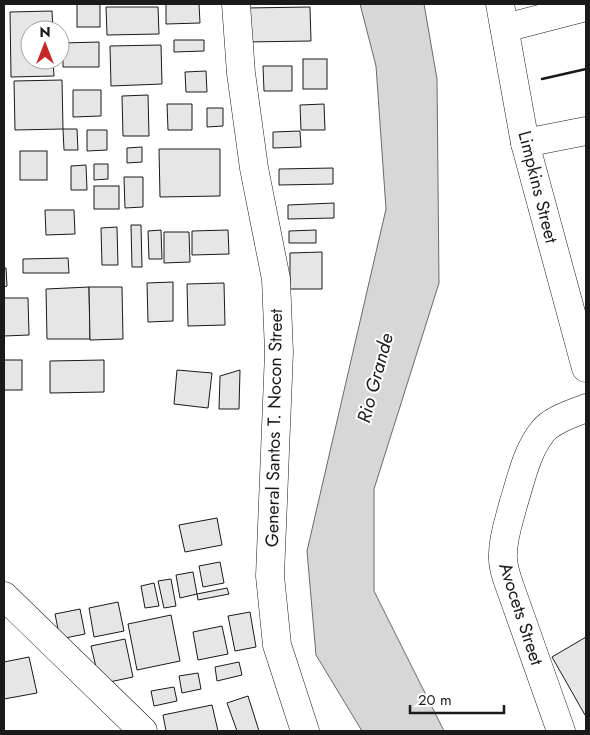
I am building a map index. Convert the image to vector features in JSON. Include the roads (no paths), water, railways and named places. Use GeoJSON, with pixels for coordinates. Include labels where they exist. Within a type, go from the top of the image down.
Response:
{"type":"FeatureCollection","features":[{"type":"Feature","properties":{"kind":"street","name":"General Santos T. Nocon Street"},"geometry":{"type":"LineString","coordinates":[[236,4],[242,74],[254,168],[276,279],[279,352],[270,576],[277,645],[305,731]]}},
{"type":"Feature","properties":{"kind":"street"},"geometry":{"type":"LineString","coordinates":[[503,16],[586,7]]}},
{"type":"Feature","properties":{"kind":"street","name":"Limpkins Street"},"geometry":{"type":"LineString","coordinates":[[503,16],[525,143],[586,368]]}},
{"type":"Feature","properties":{"kind":"street"},"geometry":{"type":"LineString","coordinates":[[525,143],[586,131]]}},
{"type":"Feature","properties":{"kind":"street","name":"Avocets Street"},"geometry":{"type":"LineString","coordinates":[[560,731],[504,570],[502,554],[507,528],[532,446],[544,430],[561,418],[586,408]]}},
{"type":"Feature","properties":{"kind":"street"},"geometry":{"type":"LineString","coordinates":[[4,596],[143,731]]}},
{"type":"Feature","properties":{"kind":"water","name":"Rio Grande"},"geometry":{"type":"Polygon","coordinates":[[[360,4],[424,4],[437,79],[439,283],[374,489],[374,591],[444,731],[362,731],[316,655],[307,551],[386,209],[376,66],[360,4]]]}}]}
